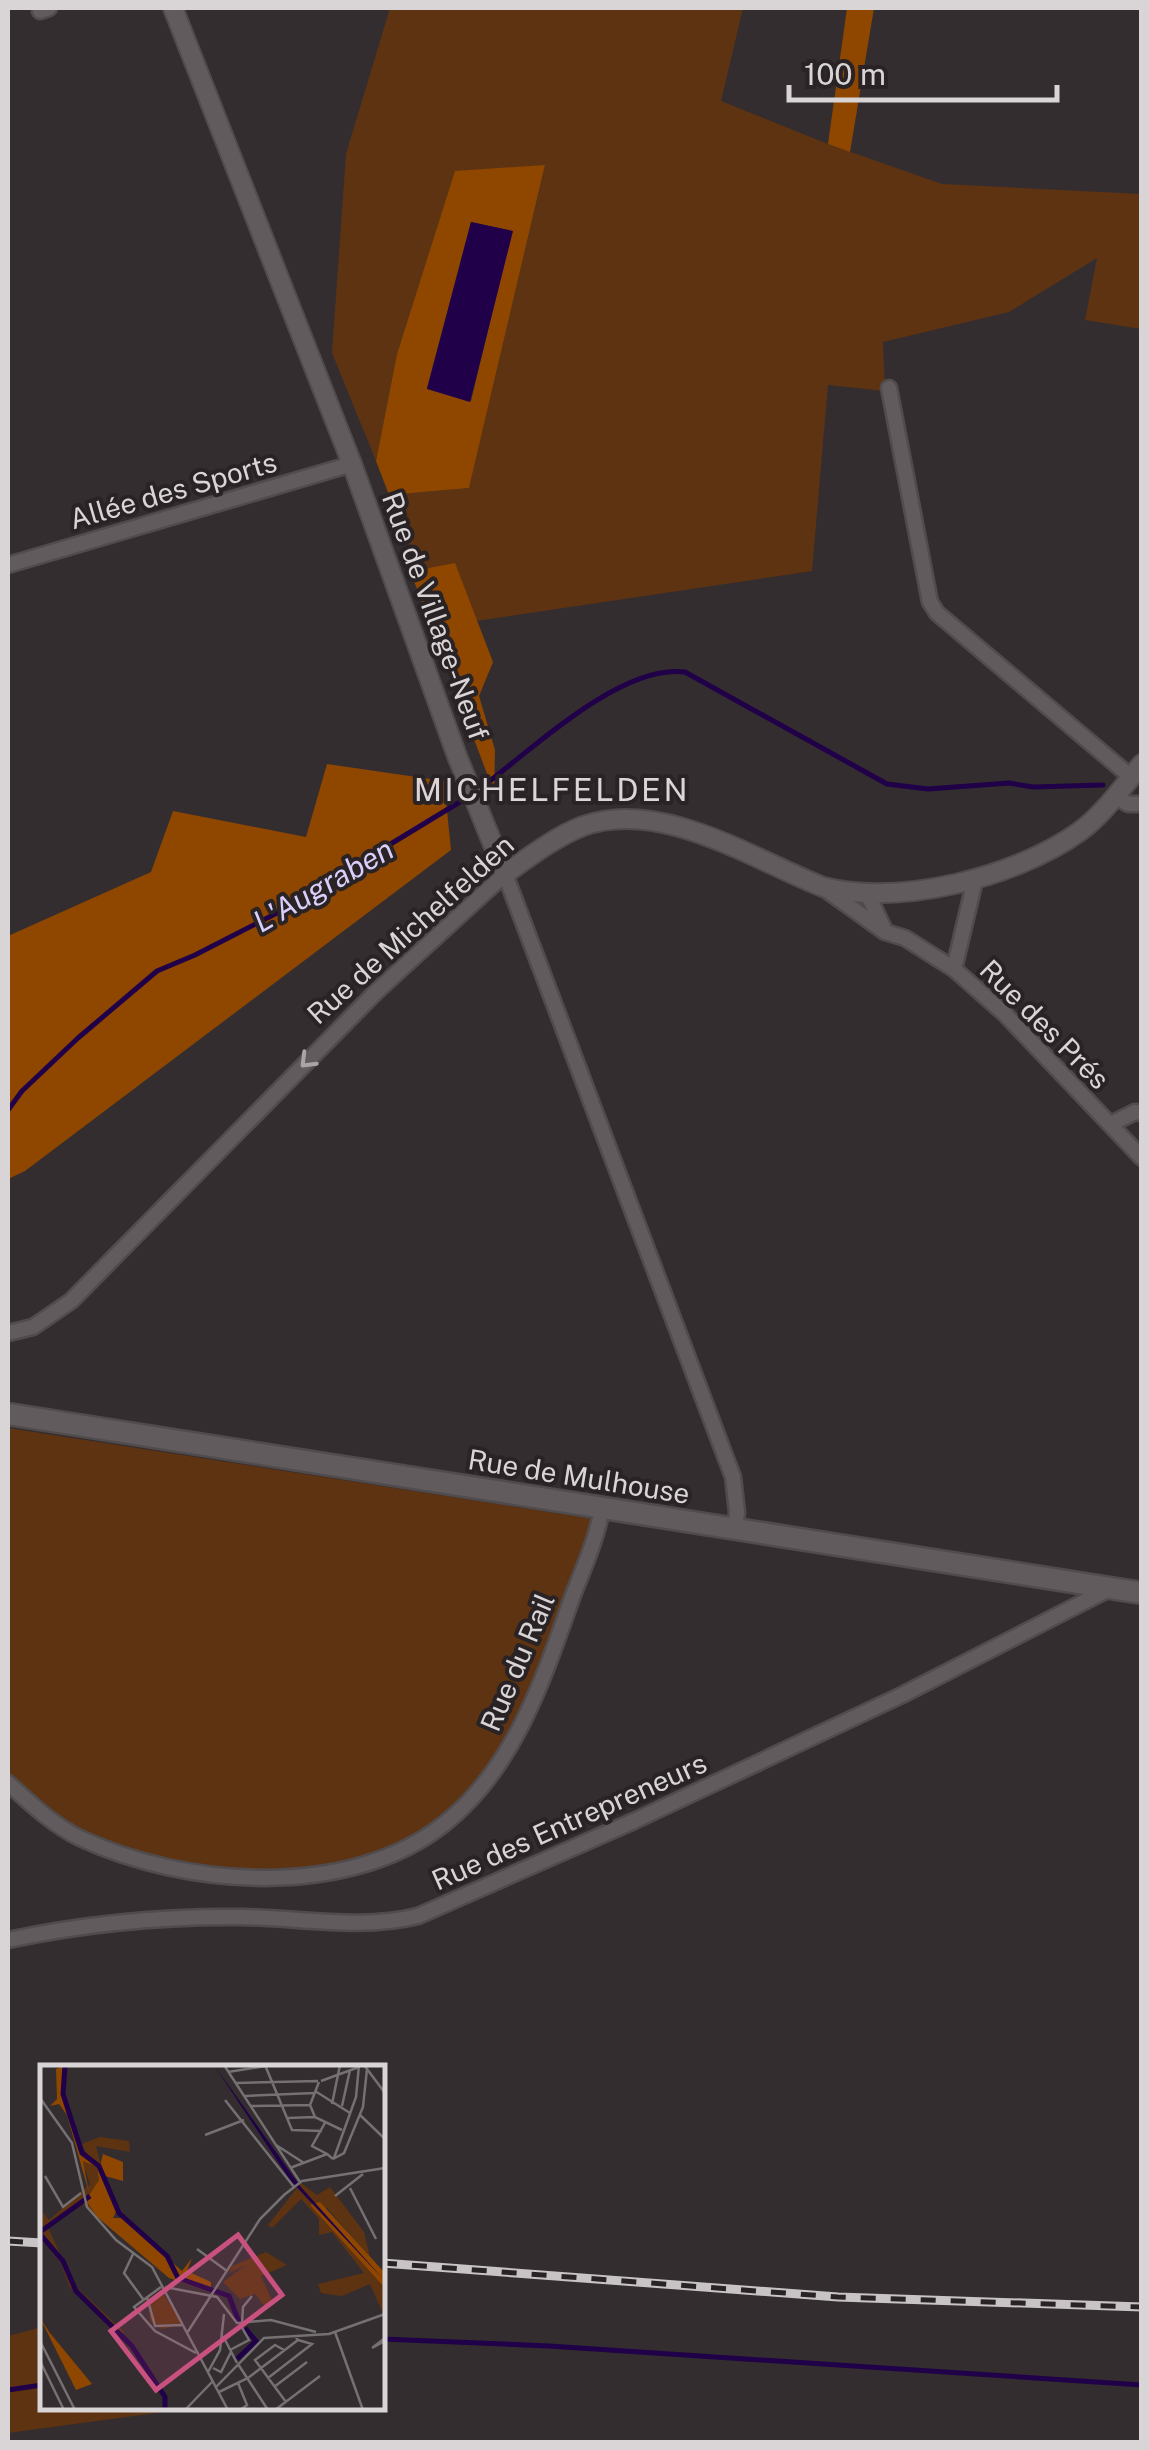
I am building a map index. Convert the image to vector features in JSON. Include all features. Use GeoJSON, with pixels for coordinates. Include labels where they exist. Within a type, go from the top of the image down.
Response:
{"type":"FeatureCollection","features":[{"type":"Feature","properties":{"kind":"main road","name":"Rue de Mulhouse"},"geometry":{"type":"LineString","coordinates":[[8,1414],[1142,1593]]}},
{"type":"Feature","properties":{"kind":"street","name":"Rue de Village-Neuf"},"geometry":{"type":"LineString","coordinates":[[173,8],[352,464],[463,770],[732,1477],[735,1527]]}},
{"type":"Feature","properties":{"kind":"street"},"geometry":{"type":"LineString","coordinates":[[888,388],[930,602],[936,613],[1136,770]]}},
{"type":"Feature","properties":{"kind":"street","name":"Allée des Sports"},"geometry":{"type":"LineString","coordinates":[[8,565],[352,464]]}},
{"type":"Feature","properties":{"kind":"street","name":"Rue de Michelfelden"},"geometry":{"type":"LineString","coordinates":[[8,1333],[33,1328],[72,1301],[377,991],[505,874],[544,846],[586,825],[642,818],[682,828],[823,887],[868,895],[975,880],[1031,858],[1081,831],[1136,770]]}},
{"type":"Feature","properties":{"kind":"street"},"geometry":{"type":"LineString","coordinates":[[1115,796],[1128,804],[1142,804]]}},
{"type":"Feature","properties":{"kind":"street","name":"Rue des Prés"},"geometry":{"type":"LineString","coordinates":[[954,969],[975,880]]}},
{"type":"Feature","properties":{"kind":"street","name":"Rue des Prés"},"geometry":{"type":"LineString","coordinates":[[823,887],[885,932],[905,938],[954,969],[1005,1014],[1142,1158]]}},
{"type":"Feature","properties":{"kind":"street"},"geometry":{"type":"LineString","coordinates":[[868,895],[885,932]]}},
{"type":"Feature","properties":{"kind":"street"},"geometry":{"type":"LineString","coordinates":[[1110,1124],[1135,1112],[1142,1114]]}},
{"type":"Feature","properties":{"kind":"street","name":"Rue du Rail"},"geometry":{"type":"LineString","coordinates":[[8,1783],[36,1809],[77,1836],[141,1862],[213,1876],[279,1877],[356,1866],[414,1844],[447,1822],[478,1790],[524,1721],[568,1610],[602,1508]]}},
{"type":"Feature","properties":{"kind":"street","name":"Rue des Entrepreneurs"},"geometry":{"type":"LineString","coordinates":[[8,1940],[164,1916],[382,1923],[418,1916],[634,1821],[902,1694],[1111,1588]]}},
{"type":"Feature","properties":{"kind":"shaded area"},"geometry":{"type":"Polygon","coordinates":[[[390,8],[743,8],[721,101],[942,184],[1141,194],[1141,329],[1085,320],[1097,258],[1009,312],[883,342],[885,391],[828,385],[812,571],[442,626],[389,495],[469,488],[545,166],[455,172],[397,354],[376,461],[332,353],[346,154],[390,8]]]}},
{"type":"Feature","properties":{"kind":"shaded area"},"geometry":{"type":"Polygon","coordinates":[[[847,8],[874,8],[850,152],[828,144],[847,8]]]}},
{"type":"Feature","properties":{"kind":"shaded area"},"geometry":{"type":"Polygon","coordinates":[[[545,165],[469,488],[389,495],[376,461],[397,354],[455,171],[545,165]],[[471,222],[427,388],[471,401],[512,231],[471,222]]]}},
{"type":"Feature","properties":{"kind":"shaded area"},"geometry":{"type":"Polygon","coordinates":[[[471,222],[513,231],[470,402],[427,389],[471,222]]]}},
{"type":"Feature","properties":{"kind":"shaded area"},"geometry":{"type":"Polygon","coordinates":[[[455,563],[493,662],[479,696],[495,750],[494,792],[412,576],[455,563]]]}},
{"type":"Feature","properties":{"kind":"shaded area"},"geometry":{"type":"Polygon","coordinates":[[[327,764],[444,781],[451,850],[25,1171],[8,1179],[8,936],[151,872],[173,811],[306,837],[327,764]]]}},
{"type":"Feature","properties":{"kind":"shaded area"},"geometry":{"type":"Polygon","coordinates":[[[8,1428],[600,1520],[524,1721],[447,1821],[356,1867],[213,1877],[77,1836],[8,1783],[8,1428]]]}},
{"type":"Feature","properties":{"kind":"shaded area"},"geometry":{"type":"Polygon","coordinates":[[[40,2328],[40,2410],[163,2412],[8,2433],[8,2336],[40,2328]]]}},
{"type":"Feature","properties":{"kind":"waterway","name":"L'Augraben"},"geometry":{"type":"LineString","coordinates":[[477,791],[604,696],[659,673],[685,672],[887,784],[928,789],[1009,783],[1033,787],[1103,785]]}},
{"type":"Feature","properties":{"kind":"waterway","name":"L'Augraben"},"geometry":{"type":"LineString","coordinates":[[8,1110],[22,1091],[78,1038],[157,971],[277,913],[468,797]]}},
{"type":"Feature","properties":{"kind":"waterway"},"geometry":{"type":"LineString","coordinates":[[385,2339],[549,2346],[1142,2385]]}},
{"type":"Feature","properties":{"kind":"waterway"},"geometry":{"type":"LineString","coordinates":[[8,2390],[40,2385]]}},
{"type":"Feature","properties":{"kind":"railway"},"geometry":{"type":"LineString","coordinates":[[8,2241],[40,2243]]}},
{"type":"Feature","properties":{"kind":"railway"},"geometry":{"type":"LineString","coordinates":[[385,2263],[838,2297],[1142,2307]]}},
{"type":"Feature","properties":{"kind":"district","name":"MICHELFELDEN"},"geometry":{"type":"Point","coordinates":[552,789]}}]}
